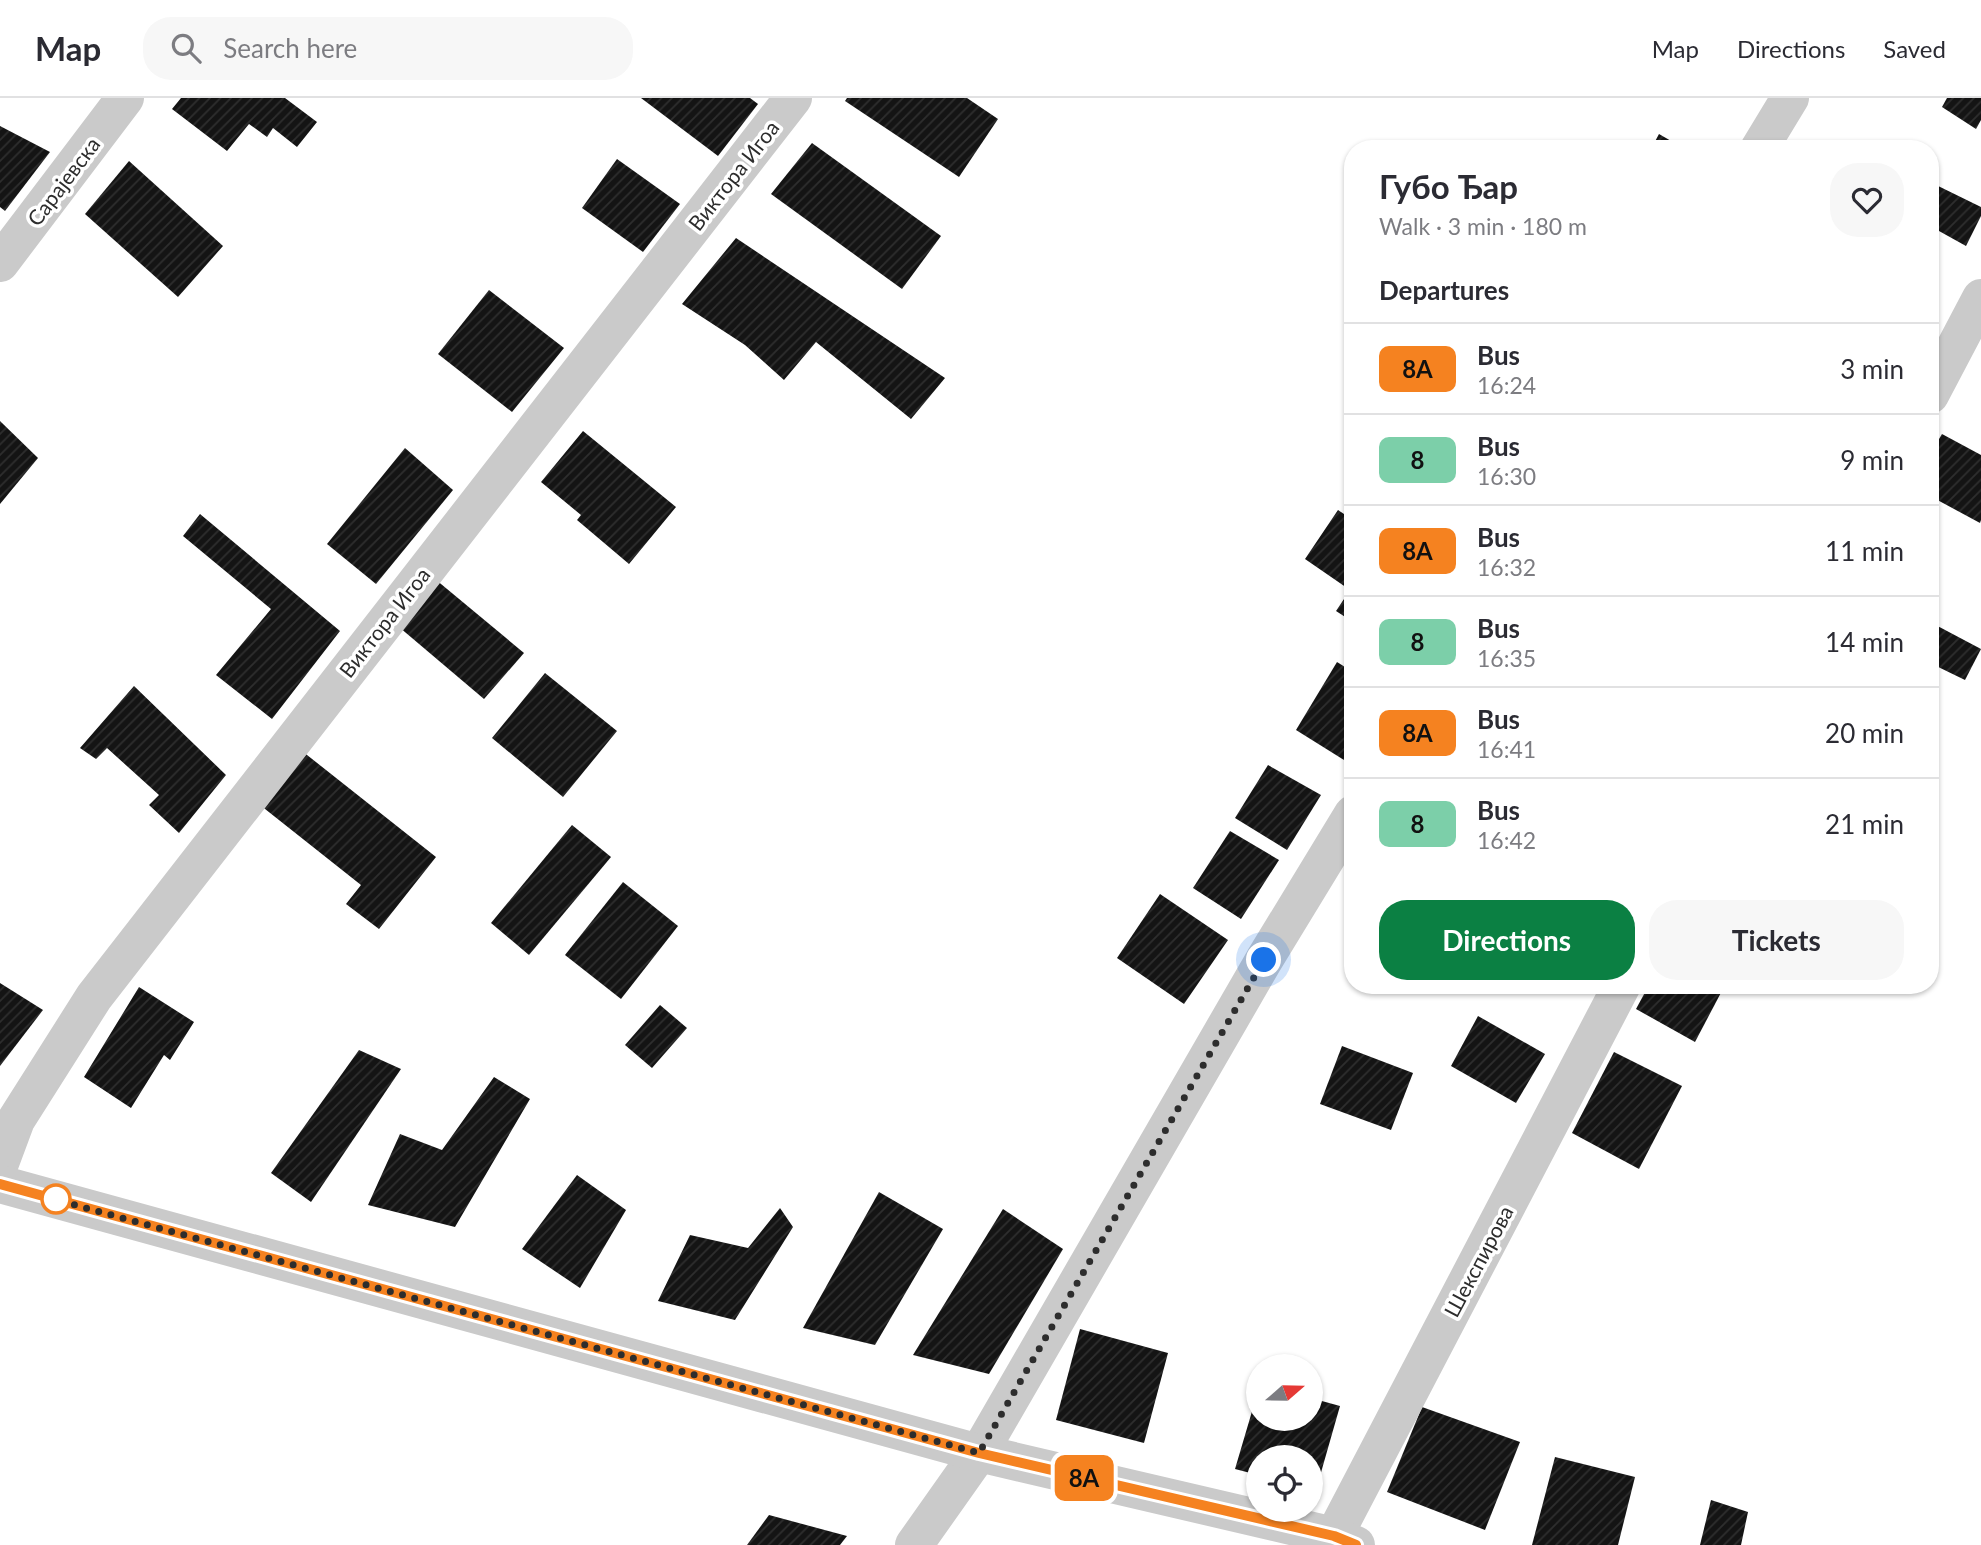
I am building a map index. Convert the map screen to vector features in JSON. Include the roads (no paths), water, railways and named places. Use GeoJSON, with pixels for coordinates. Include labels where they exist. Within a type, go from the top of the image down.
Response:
{"type":"FeatureCollection","features":[{"type":"Feature","properties":{"kind":"street","name":"Сарајевска"},"geometry":{"type":"LineString","coordinates":[[0,263],[125,98]]}},
{"type":"Feature","properties":{"kind":"street","name":"Виктора Игоа"},"geometry":{"type":"LineString","coordinates":[[0,1163],[16,1120],[94,997],[793,98]]}},
{"type":"Feature","properties":{"kind":"street"},"geometry":{"type":"LineString","coordinates":[[1764,140],[1790,98]]}},
{"type":"Feature","properties":{"kind":"street"},"geometry":{"type":"LineString","coordinates":[[1939,379],[1981,298]]}},
{"type":"Feature","properties":{"kind":"street"},"geometry":{"type":"LineString","coordinates":[[914,1545],[979,1453],[1264,960],[1344,829]]}},
{"type":"Feature","properties":{"kind":"street","name":"Шекспирова"},"geometry":{"type":"LineString","coordinates":[[1345,1541],[1618,994]]}},
{"type":"Feature","properties":{"kind":"street"},"geometry":{"type":"LineString","coordinates":[[0,1184],[979,1453],[1345,1541]]}}]}
